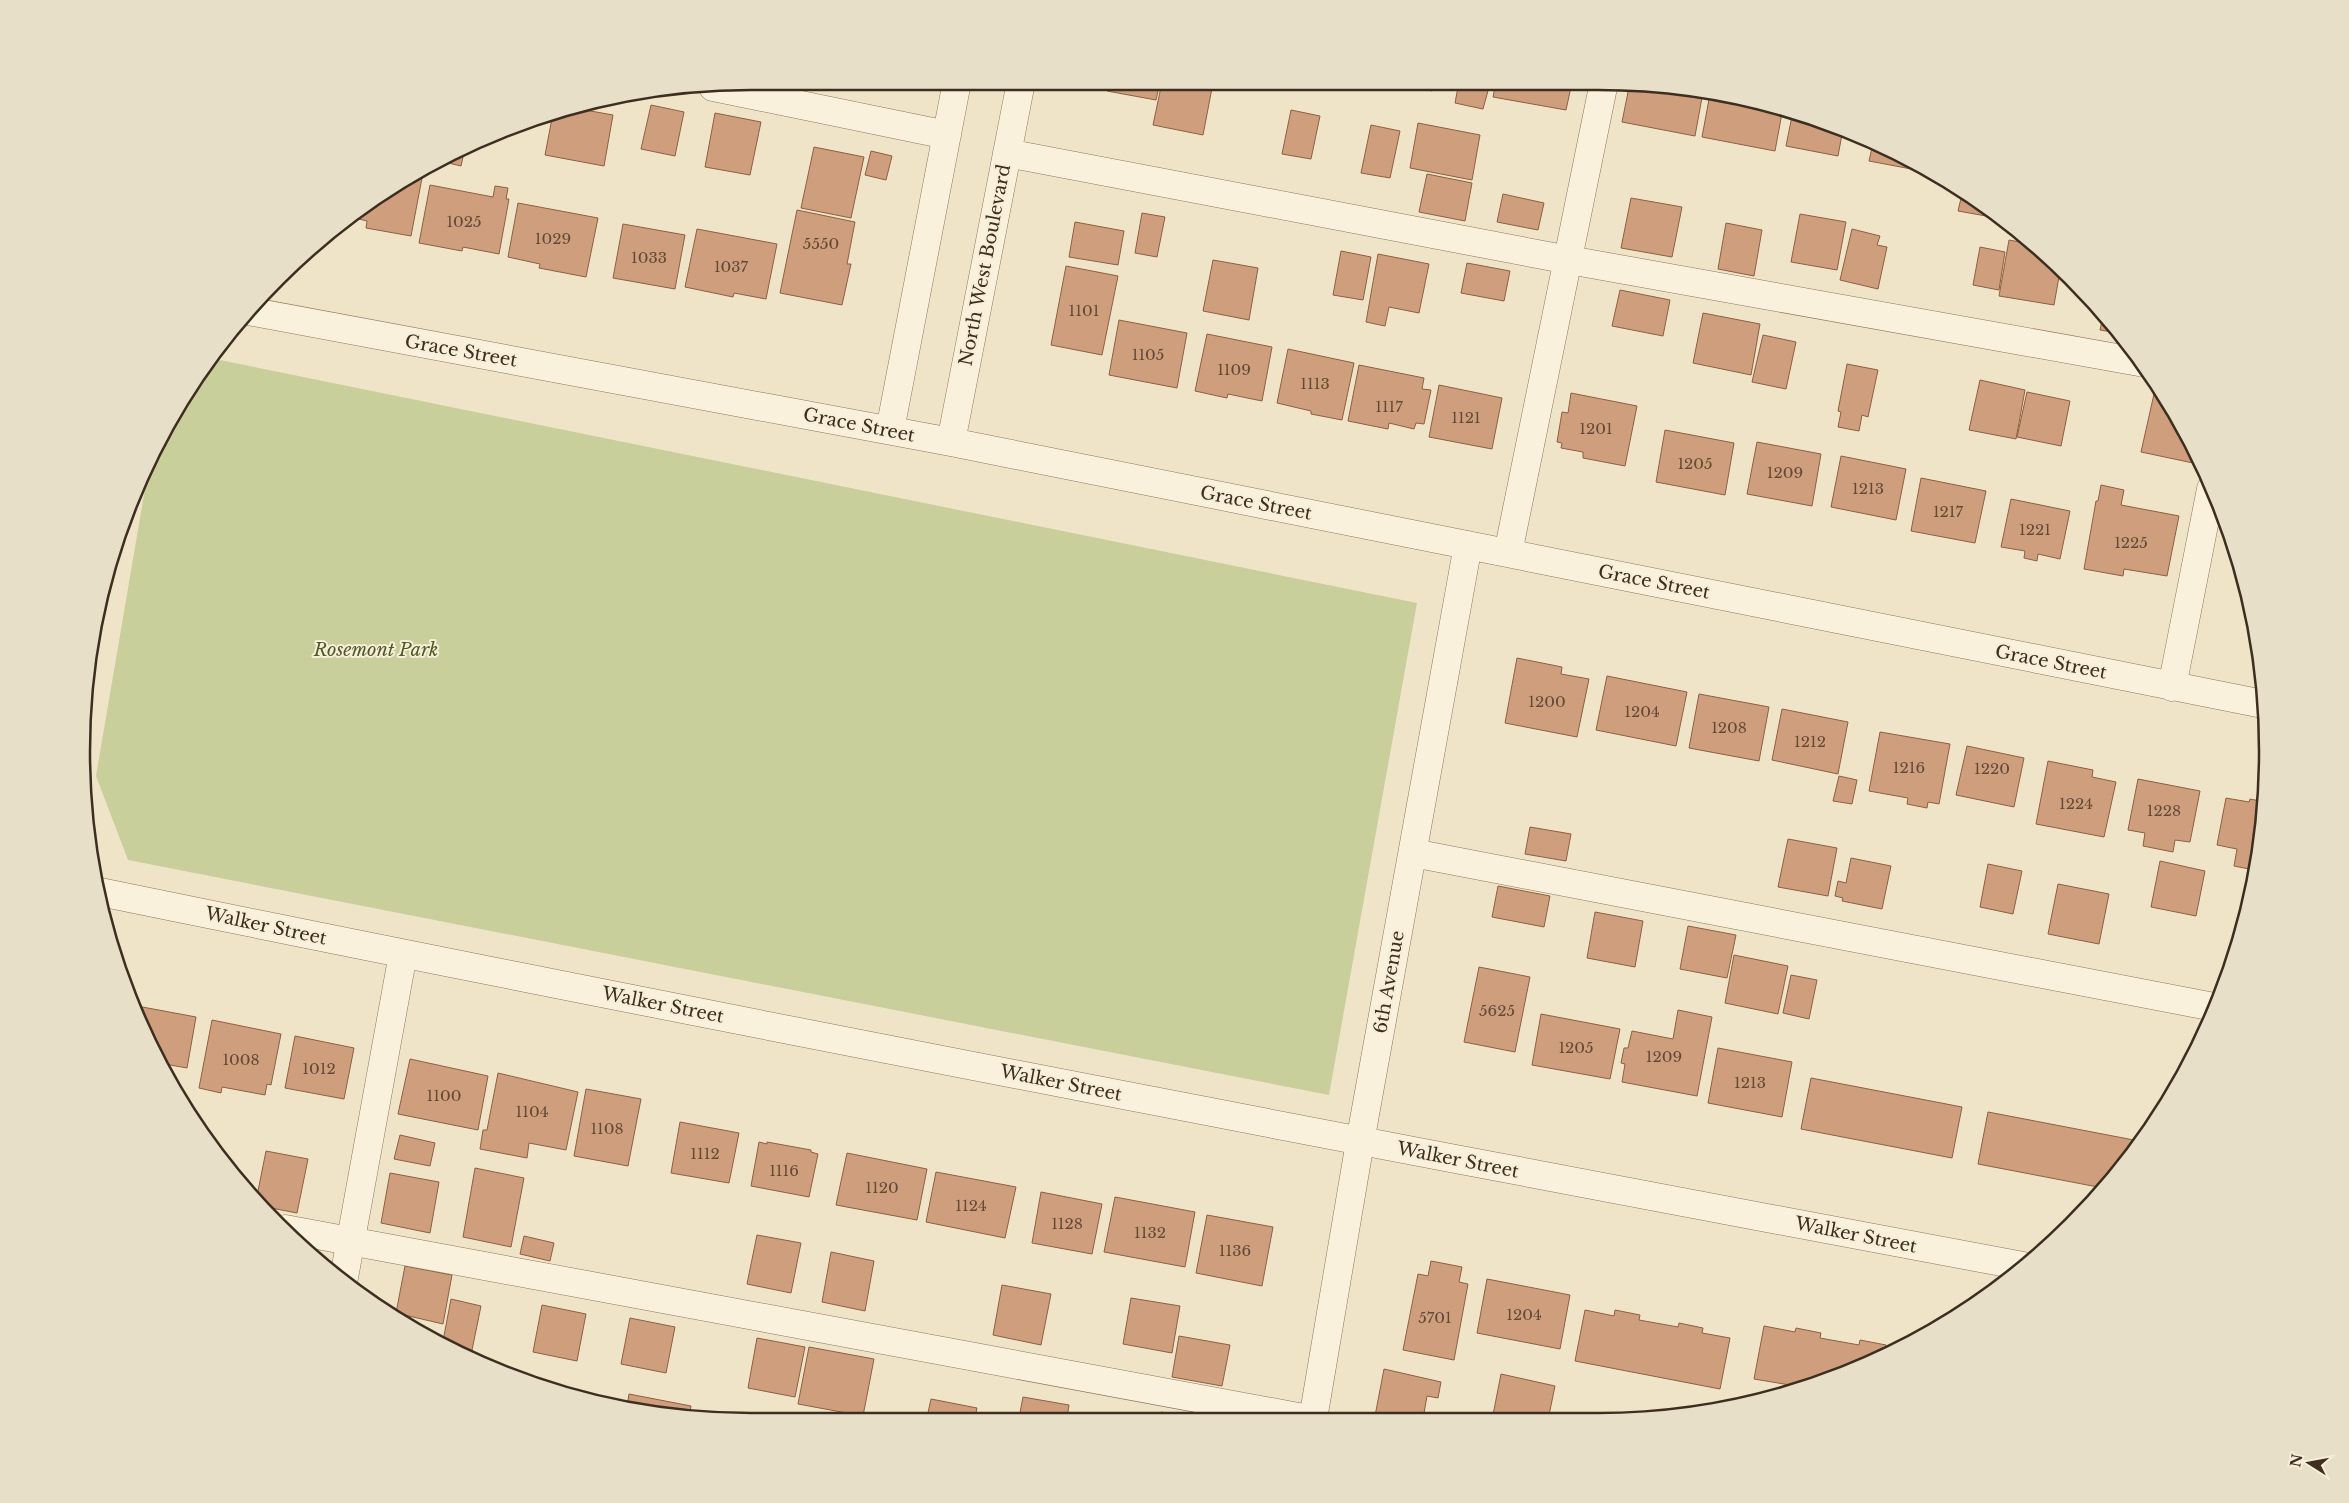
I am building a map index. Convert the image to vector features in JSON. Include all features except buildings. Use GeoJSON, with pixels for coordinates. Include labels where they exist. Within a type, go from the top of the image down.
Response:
{"type":"FeatureCollection","features":[{"type":"Feature","properties":{"kind":"street"},"geometry":{"type":"LineString","coordinates":[[730,90],[947,135]]}},
{"type":"Feature","properties":{"kind":"street"},"geometry":{"type":"LineString","coordinates":[[890,430],[955,90]]}},
{"type":"Feature","properties":{"kind":"street","name":"North West Boulevard"},"geometry":{"type":"LineString","coordinates":[[951,442],[1019,90]]}},
{"type":"Feature","properties":{"kind":"street"},"geometry":{"type":"LineString","coordinates":[[1508,553],[1602,90]]}},
{"type":"Feature","properties":{"kind":"street"},"geometry":{"type":"LineString","coordinates":[[1007,153],[1568,260],[2131,360]]}},
{"type":"Feature","properties":{"kind":"street","name":"Grace Street"},"geometry":{"type":"LineString","coordinates":[[256,313],[890,430],[2257,703]]}},
{"type":"Feature","properties":{"kind":"street"},"geometry":{"type":"LineString","coordinates":[[2172,686],[2209,498]]}},
{"type":"Feature","properties":{"kind":"street","name":"6th Avenue"},"geometry":{"type":"LineString","coordinates":[[1314,1413],[1360,1142],[1468,545]]}},
{"type":"Feature","properties":{"kind":"street"},"geometry":{"type":"LineString","coordinates":[[1413,853],[2209,1006]]}},
{"type":"Feature","properties":{"kind":"street","name":"Walker Street"},"geometry":{"type":"LineString","coordinates":[[106,893],[403,954],[1360,1142],[2015,1264]]}},
{"type":"Feature","properties":{"kind":"street"},"geometry":{"type":"LineString","coordinates":[[346,1274],[403,954]]}},
{"type":"Feature","properties":{"kind":"street"},"geometry":{"type":"LineString","coordinates":[[296,1230],[1277,1413]]}},
{"type":"Feature","properties":{"kind":"green space","name":"Rosemont Park"},"geometry":{"type":"Polygon","coordinates":[[[219,360],[1417,603],[1329,1095],[128,860],[96,776],[145,486],[179,421],[201,384],[219,360]]]}}]}
